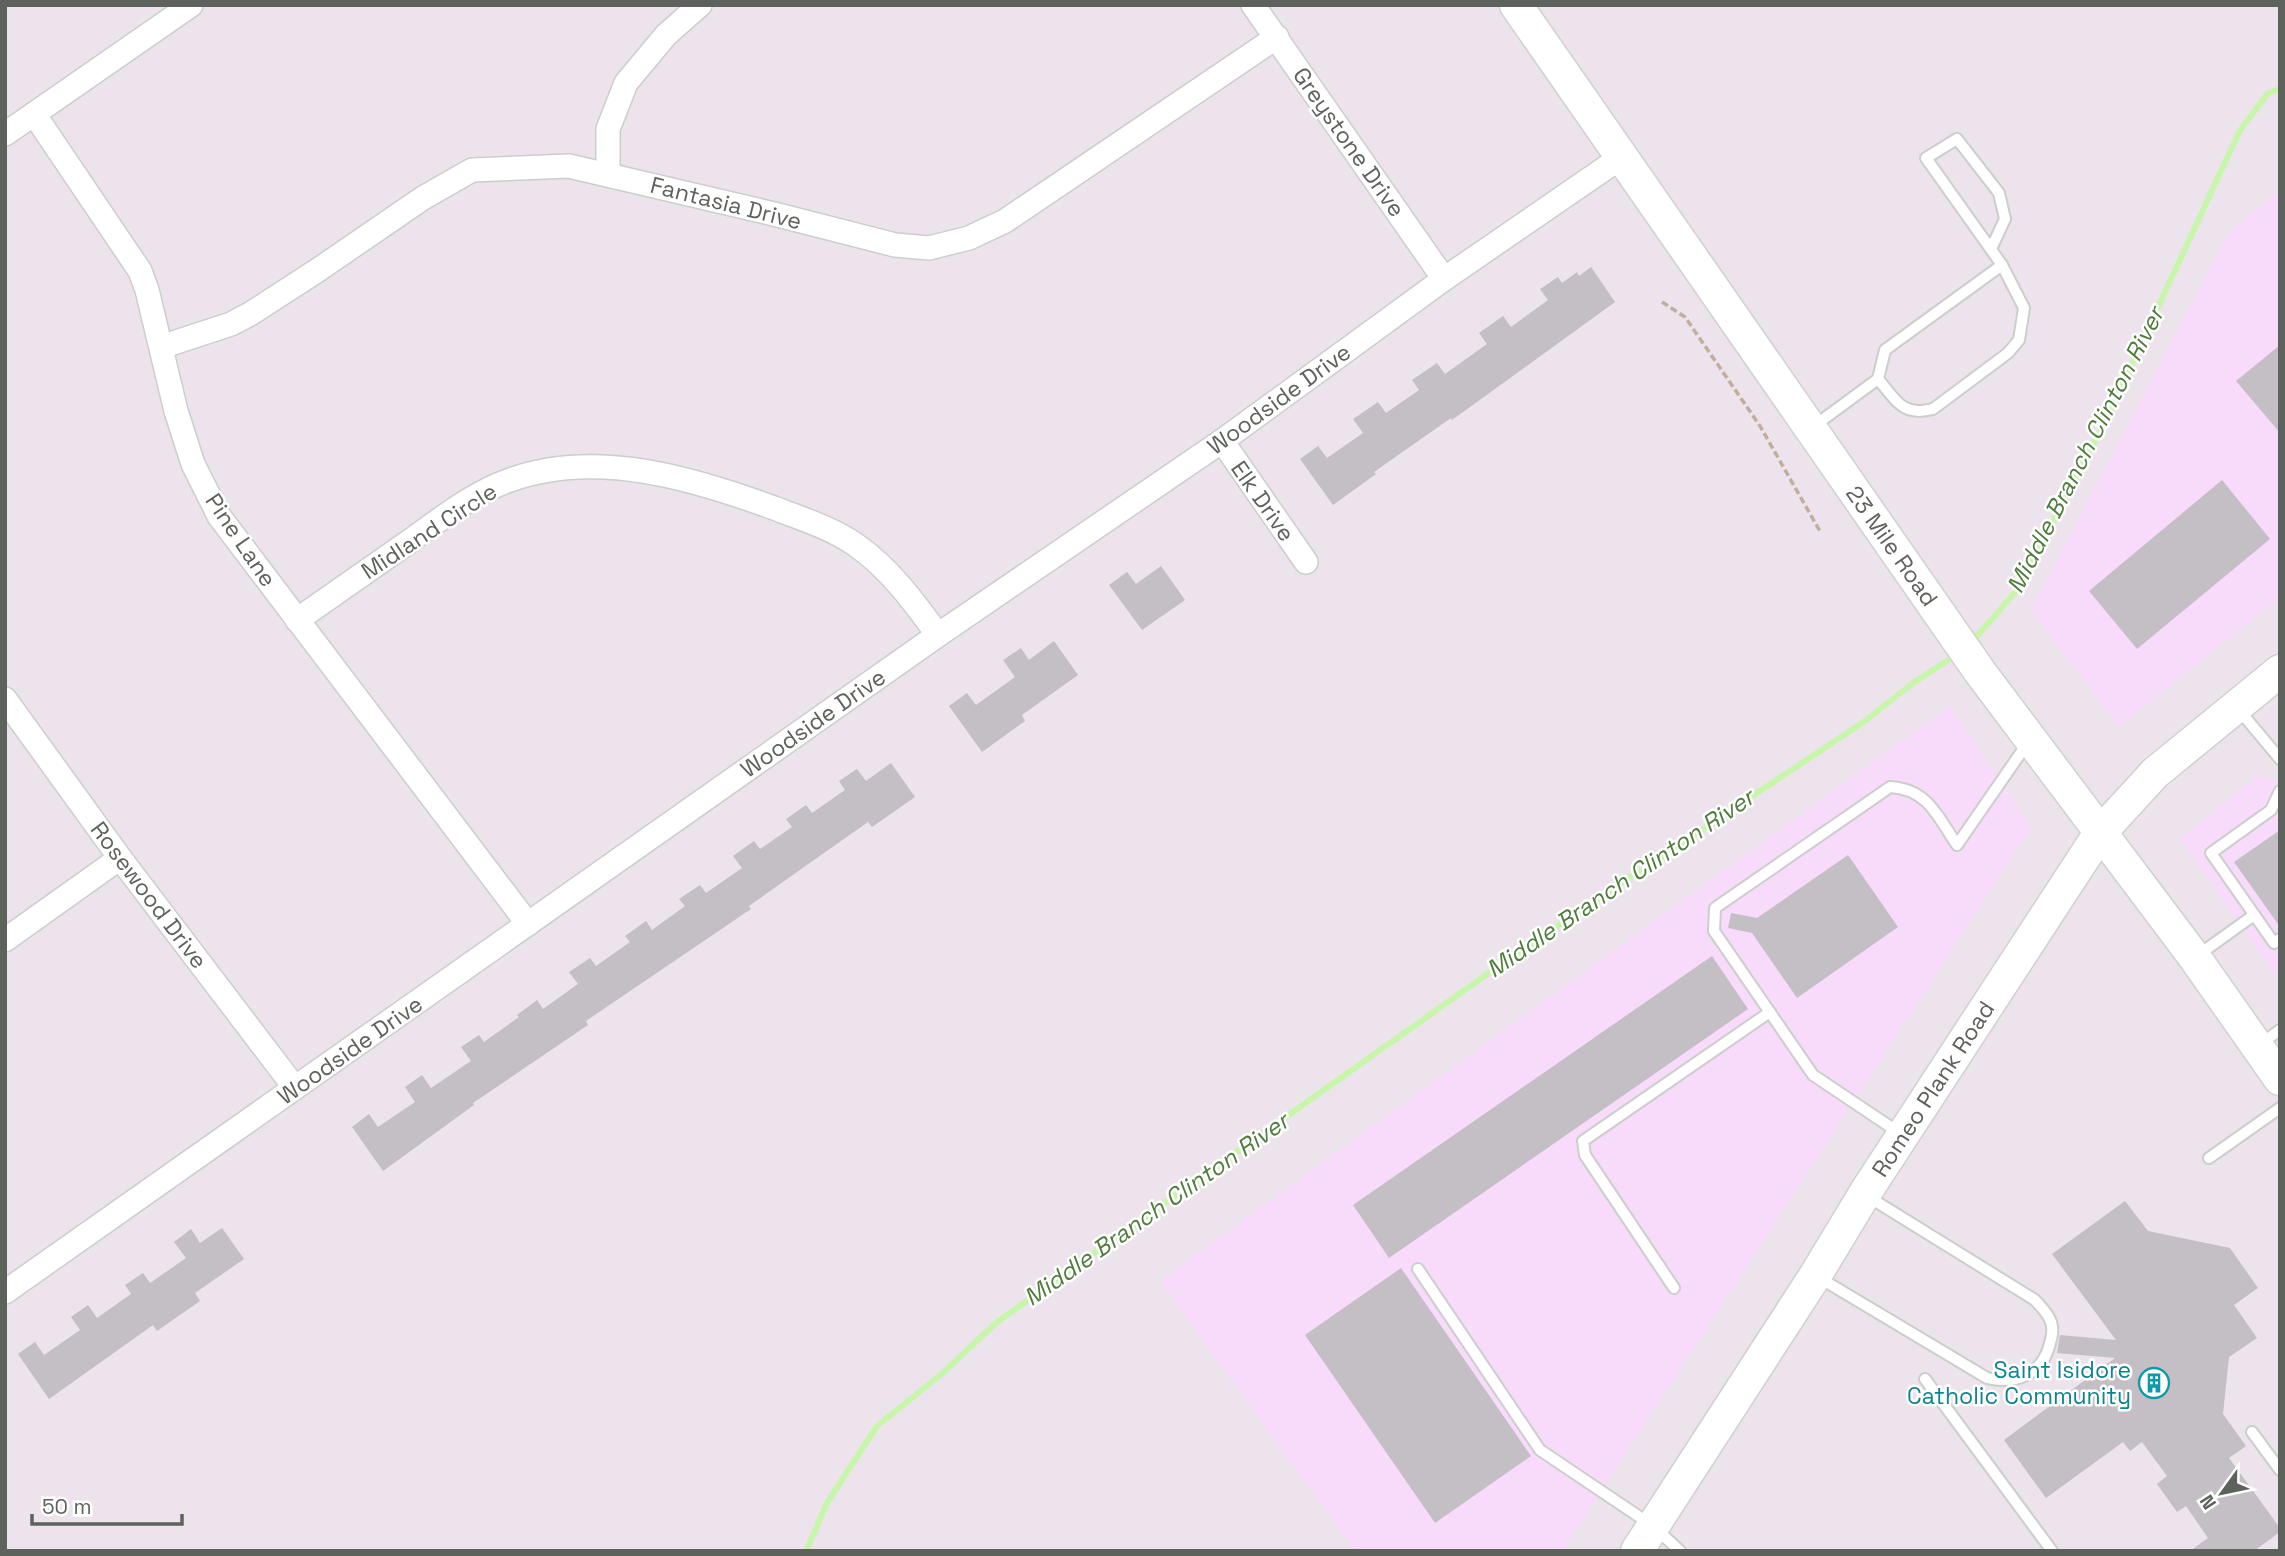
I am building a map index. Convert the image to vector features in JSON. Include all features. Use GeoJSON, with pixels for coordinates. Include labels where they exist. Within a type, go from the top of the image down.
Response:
{"type":"FeatureCollection","features":[{"type":"Feature","properties":{"kind":"main road","name":"23 Mile Road"},"geometry":{"type":"LineString","coordinates":[[1516,5],[1980,672],[2194,958],[2268,1039],[2278,1073]]}},
{"type":"Feature","properties":{"kind":"main road","name":"Romeo Plank Road"},"geometry":{"type":"LineString","coordinates":[[1645,1539],[1815,1276],[1864,1195],[2100,833],[2155,773],[2280,671]]}},
{"type":"Feature","properties":{"kind":"street"},"geometry":{"type":"LineString","coordinates":[[5,135],[191,5]]}},
{"type":"Feature","properties":{"kind":"street"},"geometry":{"type":"LineString","coordinates":[[608,174],[608,130],[626,83],[666,35],[700,5]]}},
{"type":"Feature","properties":{"kind":"street","name":"Greystone Drive"},"geometry":{"type":"LineString","coordinates":[[1253,5],[1444,279]]}},
{"type":"Feature","properties":{"kind":"street","name":"Fantasia Drive"},"geometry":{"type":"LineString","coordinates":[[161,347],[231,324],[250,314],[423,198],[472,170],[569,166],[895,245],[929,247],[969,238],[1006,222],[1277,37]]}},
{"type":"Feature","properties":{"kind":"street","name":"Pine Lane"},"geometry":{"type":"LineString","coordinates":[[34,114],[140,271],[176,411],[193,464],[219,516],[528,924]]}},
{"type":"Feature","properties":{"kind":"street","name":"Woodside Drive"},"geometry":{"type":"LineString","coordinates":[[5,1292],[938,635],[1222,441],[1444,279],[1623,156]]}},
{"type":"Feature","properties":{"kind":"street","name":"Elk Drive"},"geometry":{"type":"LineString","coordinates":[[1222,441],[1306,562]]}},
{"type":"Feature","properties":{"kind":"street","name":"Midland Circle"},"geometry":{"type":"LineString","coordinates":[[297,620],[480,493],[510,479],[548,469],[576,466],[626,469],[685,480],[730,492],[828,529],[876,560],[897,582],[938,635]]}},
{"type":"Feature","properties":{"kind":"street","name":"Rosewood Drive"},"geometry":{"type":"LineString","coordinates":[[5,699],[120,858],[295,1088]]}},
{"type":"Feature","properties":{"kind":"street"},"geometry":{"type":"LineString","coordinates":[[5,940],[120,858]]}},
{"type":"Feature","properties":{"kind":"lane"},"geometry":{"type":"LineString","coordinates":[[1878,379],[1897,402],[1909,411],[1933,409],[2008,354],[2019,340],[2024,308],[2002,265],[1926,158],[1957,139],[1999,193],[2005,219],[1991,249]]}},
{"type":"Feature","properties":{"kind":"lane"},"geometry":{"type":"LineString","coordinates":[[1812,428],[1878,379],[1885,351],[2002,265]]}},
{"type":"Feature","properties":{"kind":"lane"},"geometry":{"type":"LineString","coordinates":[[2236,707],[2280,759]]}},
{"type":"Feature","properties":{"kind":"lane"},"geometry":{"type":"LineString","coordinates":[[1903,1136],[1814,1075],[1714,932],[1715,908],[1890,788],[1906,788],[1921,797],[1934,810],[1957,845],[2031,739]]}},
{"type":"Feature","properties":{"kind":"lane"},"geometry":{"type":"LineString","coordinates":[[2280,791],[2271,810],[2211,853],[2274,943],[2280,939]]}},
{"type":"Feature","properties":{"kind":"lane"},"geometry":{"type":"LineString","coordinates":[[2194,958],[2254,915]]}},
{"type":"Feature","properties":{"kind":"lane"},"geometry":{"type":"LineString","coordinates":[[1674,1288],[1585,1154],[1583,1141],[1770,1012]]}},
{"type":"Feature","properties":{"kind":"lane"},"geometry":{"type":"LineString","coordinates":[[2209,1158],[2280,1108]]}},
{"type":"Feature","properties":{"kind":"lane"},"geometry":{"type":"LineString","coordinates":[[1815,1276],[1987,1377],[2000,1381],[2029,1376],[2046,1355],[2051,1341],[2052,1324],[2035,1300],[1864,1195]]}},
{"type":"Feature","properties":{"kind":"lane"},"geometry":{"type":"LineString","coordinates":[[1418,1269],[1540,1450],[1645,1539],[1680,1551]]}},
{"type":"Feature","properties":{"kind":"lane"},"geometry":{"type":"LineString","coordinates":[[1925,1379],[2052,1551]]}},
{"type":"Feature","properties":{"kind":"lane"},"geometry":{"type":"LineString","coordinates":[[2252,1432],[2280,1470]]}},
{"type":"Feature","properties":{"kind":"path"},"geometry":{"type":"LineString","coordinates":[[1662,302],[1685,317],[1752,414],[1821,533]]}},
{"type":"Feature","properties":{"kind":"shaded area"},"geometry":{"type":"Polygon","coordinates":[[[2280,191],[2280,597],[2119,726],[2031,610],[2229,232],[2280,191]]]}},
{"type":"Feature","properties":{"kind":"shaded area"},"geometry":{"type":"Polygon","coordinates":[[[1950,706],[2031,827],[1562,1551],[1355,1551],[1160,1281],[1950,706]]]}},
{"type":"Feature","properties":{"kind":"shaded area"},"geometry":{"type":"Polygon","coordinates":[[[2257,776],[2280,783],[2280,982],[2181,839],[2257,776]]]}},
{"type":"Feature","properties":{"kind":"building"},"geometry":{"type":"Polygon","coordinates":[[[1591,267],[1615,302],[1452,420],[1451,418],[1374,472],[1376,474],[1333,505],[1300,459],[1318,446],[1327,458],[1363,433],[1353,419],[1378,402],[1386,413],[1419,390],[1412,380],[1437,363],[1445,374],[1487,344],[1479,333],[1503,316],[1511,327],[1548,300],[1540,289],[1558,277],[1562,283],[1577,272],[1579,276],[1591,267]]]}},
{"type":"Feature","properties":{"kind":"building"},"geometry":{"type":"Polygon","coordinates":[[[2280,345],[2280,433],[2236,381],[2280,345]]]}},
{"type":"Feature","properties":{"kind":"building"},"geometry":{"type":"Polygon","coordinates":[[[2222,480],[2270,539],[2137,649],[2089,591],[2222,480]]]}},
{"type":"Feature","properties":{"kind":"building"},"geometry":{"type":"Polygon","coordinates":[[[1161,566],[1185,600],[1142,630],[1109,585],[1127,572],[1136,584],[1161,566]]]}},
{"type":"Feature","properties":{"kind":"building"},"geometry":{"type":"Polygon","coordinates":[[[1054,641],[1078,675],[1022,715],[1025,721],[982,752],[949,706],[967,693],[976,705],[1015,677],[1003,660],[1021,648],[1029,660],[1054,641]]]}},
{"type":"Feature","properties":{"kind":"building"},"geometry":{"type":"Polygon","coordinates":[[[891,763],[915,797],[872,827],[868,822],[749,906],[751,909],[586,1021],[588,1025],[473,1103],[474,1105],[383,1171],[352,1127],[369,1114],[378,1127],[415,1102],[405,1087],[422,1075],[431,1088],[471,1061],[461,1047],[479,1035],[484,1042],[519,1017],[517,1015],[537,1000],[543,1009],[578,984],[569,972],[590,958],[596,966],[630,942],[625,936],[646,921],[652,930],[685,906],[679,899],[700,885],[706,893],[742,868],[733,856],[754,841],[760,849],[792,827],[786,819],[806,805],[812,813],[845,790],[839,781],[857,769],[866,781],[891,763]]]}},
{"type":"Feature","properties":{"kind":"building"},"geometry":{"type":"Polygon","coordinates":[[[2280,830],[2280,927],[2234,862],[2280,830]]]}},
{"type":"Feature","properties":{"kind":"building"},"geometry":{"type":"Polygon","coordinates":[[[1848,855],[1898,927],[1797,998],[1752,933],[1728,928],[1731,913],[1757,918],[1848,855]]]}},
{"type":"Feature","properties":{"kind":"building"},"geometry":{"type":"Polygon","coordinates":[[[1712,956],[1748,1009],[1389,1258],[1353,1205],[1712,956]]]}},
{"type":"Feature","properties":{"kind":"building","name":"Saint Isidore Catholic Community"},"geometry":{"type":"Polygon","coordinates":[[[2125,1201],[2148,1231],[2230,1248],[2258,1288],[2234,1305],[2257,1338],[2229,1357],[2223,1414],[2246,1446],[2229,1458],[2280,1528],[2280,1532],[2254,1551],[2190,1551],[2208,1538],[2186,1506],[2177,1512],[2157,1484],[2167,1476],[2142,1442],[2130,1451],[2123,1442],[2046,1498],[2004,1440],[2115,1358],[2057,1353],[2060,1335],[2116,1340],[2052,1254],[2125,1201]]]}},
{"type":"Feature","properties":{"kind":"building"},"geometry":{"type":"Polygon","coordinates":[[[222,1228],[244,1259],[195,1293],[200,1301],[157,1331],[153,1325],[49,1399],[18,1354],[35,1342],[44,1355],[80,1330],[71,1317],[88,1305],[97,1318],[131,1294],[125,1285],[143,1273],[150,1283],[186,1258],[174,1242],[191,1229],[200,1243],[222,1228]]]}},
{"type":"Feature","properties":{"kind":"building"},"geometry":{"type":"Polygon","coordinates":[[[1401,1268],[1531,1456],[1435,1523],[1305,1335],[1401,1268]]]}},
{"type":"Feature","properties":{"kind":"waterway","name":"Middle Branch Clinton River"},"geometry":{"type":"LineString","coordinates":[[1970,644],[2018,589],[2104,424],[2239,132],[2268,93],[2280,89]]}},
{"type":"Feature","properties":{"kind":"waterway","name":"Middle Branch Clinton River"},"geometry":{"type":"LineString","coordinates":[[806,1551],[827,1503],[877,1426],[944,1372],[997,1322],[1514,955],[1865,721],[1913,683],[1956,655]]}},
{"type":"Feature","properties":{"kind":"place","name":"Saint Isidore Catholic Community"},"geometry":{"type":"Point","coordinates":[2154,1383]}}]}
